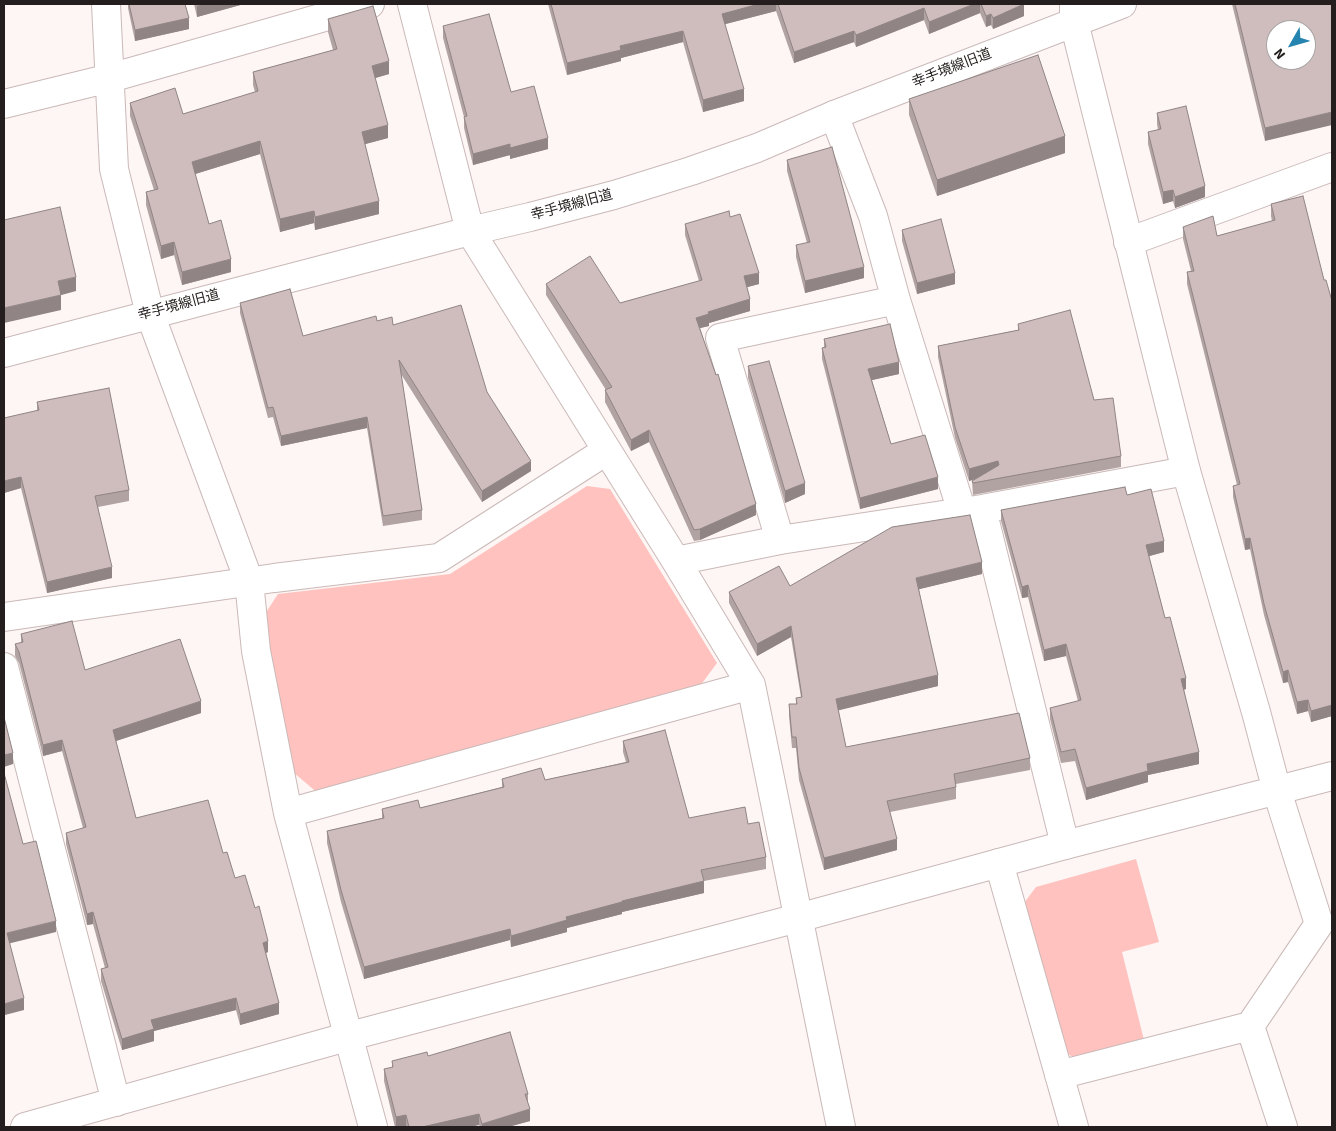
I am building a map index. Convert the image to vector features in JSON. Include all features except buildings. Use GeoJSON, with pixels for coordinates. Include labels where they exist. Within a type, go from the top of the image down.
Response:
{"type":"FeatureCollection","features":[{"type":"Feature","properties":{"kind":"street"},"geometry":{"type":"LineString","coordinates":[[106,4],[114,169],[150,314],[249,581],[256,651],[288,813],[350,1036],[373,1127]]}},
{"type":"Feature","properties":{"kind":"street"},"geometry":{"type":"LineString","coordinates":[[4,104],[110,78],[370,4]]}},
{"type":"Feature","properties":{"kind":"street"},"geometry":{"type":"LineString","coordinates":[[412,4],[470,231],[751,685],[841,1127]]}},
{"type":"Feature","properties":{"kind":"street","name":"幸手境線旧道"},"geometry":{"type":"LineString","coordinates":[[4,353],[614,195],[691,172],[757,148],[1074,13],[1122,4]]}},
{"type":"Feature","properties":{"kind":"street"},"geometry":{"type":"LineString","coordinates":[[1059,1075],[1250,1026],[1319,924],[1277,792],[1256,712],[1186,471],[1128,242],[1074,13]]}},
{"type":"Feature","properties":{"kind":"street"},"geometry":{"type":"LineString","coordinates":[[834,115],[873,216],[896,300],[972,510],[1065,845]]}},
{"type":"Feature","properties":{"kind":"street"},"geometry":{"type":"LineString","coordinates":[[1128,242],[1332,167]]}},
{"type":"Feature","properties":{"kind":"street"},"geometry":{"type":"LineString","coordinates":[[780,540],[720,338],[896,300]]}},
{"type":"Feature","properties":{"kind":"street"},"geometry":{"type":"LineString","coordinates":[[4,617],[249,581],[439,558],[606,450]]}},
{"type":"Feature","properties":{"kind":"street"},"geometry":{"type":"LineString","coordinates":[[676,561],[780,540],[972,510],[1186,471]]}},
{"type":"Feature","properties":{"kind":"street"},"geometry":{"type":"LineString","coordinates":[[4,667],[116,1102]]}},
{"type":"Feature","properties":{"kind":"street"},"geometry":{"type":"LineString","coordinates":[[288,813],[751,685]]}},
{"type":"Feature","properties":{"kind":"street"},"geometry":{"type":"LineString","coordinates":[[25,1127],[350,1036],[798,918],[1065,845],[1277,792],[1332,776]]}},
{"type":"Feature","properties":{"kind":"street"},"geometry":{"type":"LineString","coordinates":[[999,863],[1074,1127]]}},
{"type":"Feature","properties":{"kind":"street"},"geometry":{"type":"LineString","coordinates":[[1250,1026],[1283,1127]]}},
{"type":"Feature","properties":{"kind":"shaded area"},"geometry":{"type":"Polygon","coordinates":[[[587,486],[610,489],[717,663],[697,690],[320,795],[293,772],[263,617],[278,594],[450,574],[587,486]]]}},
{"type":"Feature","properties":{"kind":"shaded area"},"geometry":{"type":"Polygon","coordinates":[[[1136,859],[1159,942],[1122,952],[1144,1040],[1076,1059],[1065,1052],[1024,903],[1036,887],[1136,859]]]}}]}
